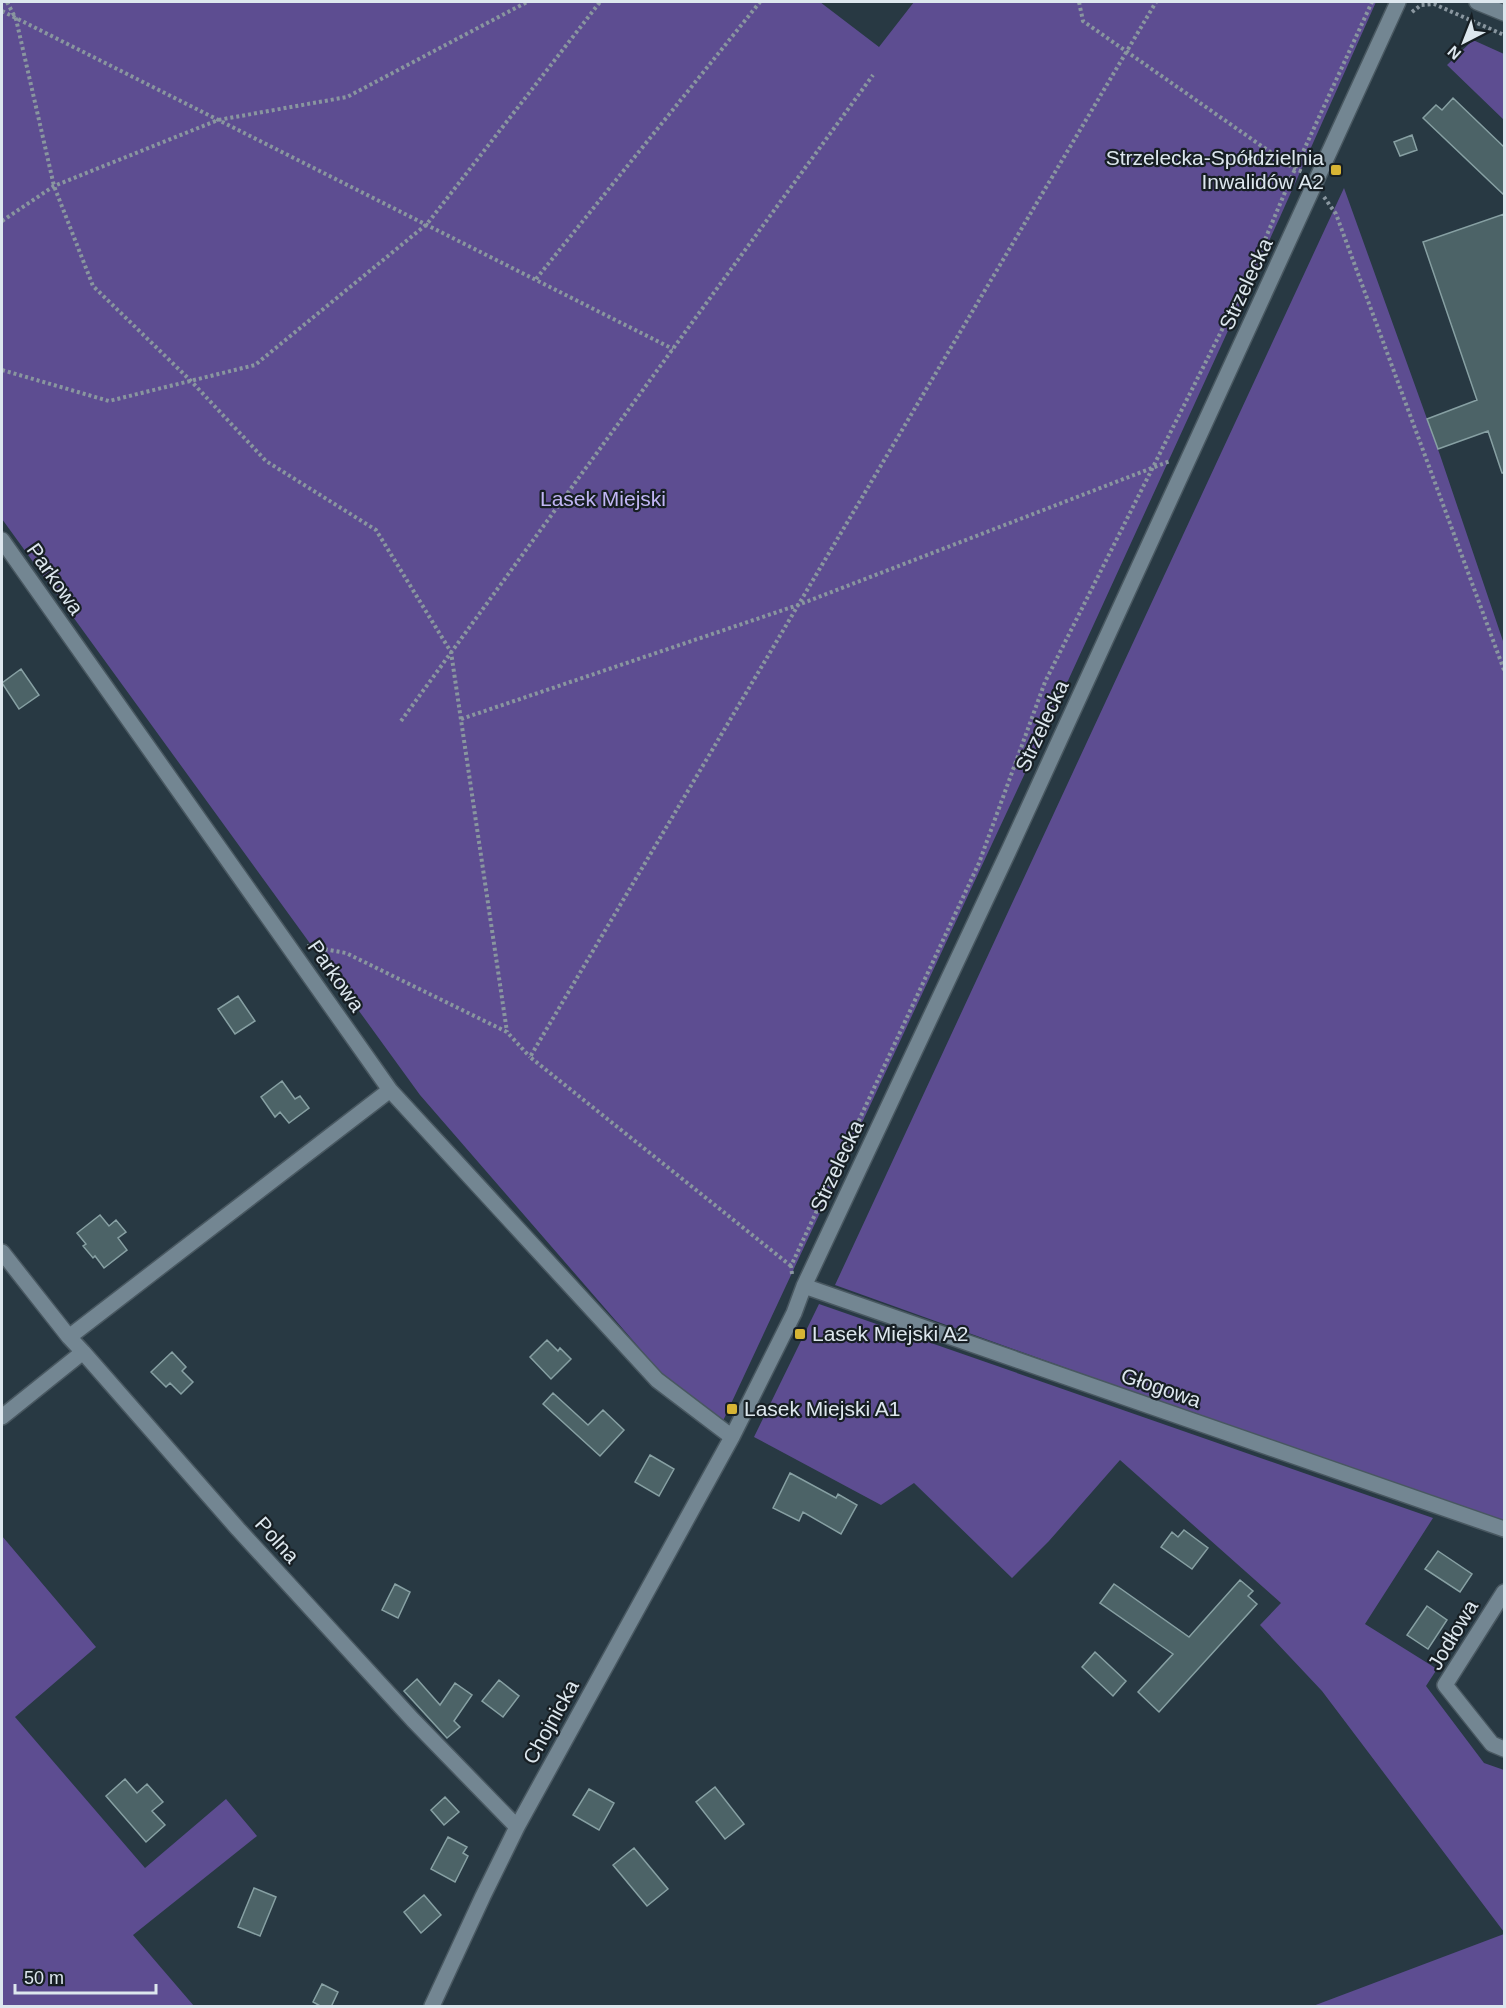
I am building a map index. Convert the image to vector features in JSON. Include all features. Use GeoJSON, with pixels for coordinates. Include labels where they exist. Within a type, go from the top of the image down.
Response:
{"type":"FeatureCollection","features":[{"type":"Feature","properties":{"kind":"street","name":"Strzelecka"},"geometry":{"type":"LineString","coordinates":[[717,1464],[794,1313],[804,1286],[1014,837],[1398,2]]}},
{"type":"Feature","properties":{"kind":"street"},"geometry":{"type":"LineString","coordinates":[[1477,2],[1504,13]]}},
{"type":"Feature","properties":{"kind":"street","name":"Parkowa"},"geometry":{"type":"LineString","coordinates":[[2,540],[390,1090],[657,1380],[732,1437]]}},
{"type":"Feature","properties":{"kind":"street"},"geometry":{"type":"LineString","coordinates":[[69,1337],[390,1090]]}},
{"type":"Feature","properties":{"kind":"street"},"geometry":{"type":"LineString","coordinates":[[2,1252],[83,1352],[2,1417]]}},
{"type":"Feature","properties":{"kind":"street","name":"Głogowa"},"geometry":{"type":"LineString","coordinates":[[804,1286],[1504,1529]]}},
{"type":"Feature","properties":{"kind":"street","name":"Polna"},"geometry":{"type":"LineString","coordinates":[[83,1352],[238,1528],[405,1712],[518,1827]]}},
{"type":"Feature","properties":{"kind":"street","name":"Chojnicka"},"geometry":{"type":"LineString","coordinates":[[432,2007],[483,1896],[518,1827],[717,1464]]}},
{"type":"Feature","properties":{"kind":"street","name":"Jodłowa"},"geometry":{"type":"LineString","coordinates":[[1504,1592],[1445,1684],[1492,1744],[1504,1749]]}},
{"type":"Feature","properties":{"kind":"path"},"geometry":{"type":"LineString","coordinates":[[7,2],[16,19],[54,186],[93,286],[191,381],[266,461],[376,530],[451,652],[507,1032]]}},
{"type":"Feature","properties":{"kind":"path"},"geometry":{"type":"LineString","coordinates":[[2,221],[54,186],[218,120],[347,97],[527,2]]}},
{"type":"Feature","properties":{"kind":"path"},"geometry":{"type":"LineString","coordinates":[[2,370],[109,401],[255,365],[427,224],[600,2]]}},
{"type":"Feature","properties":{"kind":"path"},"geometry":{"type":"LineString","coordinates":[[536,279],[760,2]]}},
{"type":"Feature","properties":{"kind":"path"},"geometry":{"type":"LineString","coordinates":[[1079,2],[1083,21],[1295,169],[1316,181],[1336,214],[1504,670]]}},
{"type":"Feature","properties":{"kind":"path"},"geometry":{"type":"LineString","coordinates":[[530,1057],[1156,2]]}},
{"type":"Feature","properties":{"kind":"path"},"geometry":{"type":"LineString","coordinates":[[286,941],[346,953],[507,1032],[530,1057],[791,1266],[979,863],[1045,682],[1253,268],[1295,169],[1372,2]]}},
{"type":"Feature","properties":{"kind":"path"},"geometry":{"type":"LineString","coordinates":[[1411,13],[1421,5],[1434,4],[1504,35]]}},
{"type":"Feature","properties":{"kind":"path"},"geometry":{"type":"LineString","coordinates":[[2,11],[673,349]]}},
{"type":"Feature","properties":{"kind":"path"},"geometry":{"type":"LineString","coordinates":[[401,721],[873,75]]}},
{"type":"Feature","properties":{"kind":"path"},"geometry":{"type":"LineString","coordinates":[[461,719],[798,605],[1191,453]]}},
{"type":"Feature","properties":{"kind":"green space","name":"Lasek Miejski"},"geometry":{"type":"Polygon","coordinates":[[[2,2],[820,2],[879,47],[914,2],[1376,2],[1061,696],[722,1423],[662,1374],[420,1095],[2,519],[2,2]]]}},
{"type":"Feature","properties":{"kind":"green space"},"geometry":{"type":"Polygon","coordinates":[[[1473,40],[1504,54],[1504,120],[1447,65],[1473,40]]]}},
{"type":"Feature","properties":{"kind":"green space"},"geometry":{"type":"Polygon","coordinates":[[[1344,188],[1440,455],[1504,644],[1504,1525],[835,1285],[1344,188]]]}},
{"type":"Feature","properties":{"kind":"green space"},"geometry":{"type":"Polygon","coordinates":[[[819,1304],[1433,1518],[1365,1624],[1437,1669],[1426,1686],[1484,1763],[1504,1770],[1504,1932],[1322,1691],[1260,1625],[1281,1603],[1120,1460],[1049,1541],[1012,1578],[914,1483],[881,1505],[754,1437],[819,1304]]]}},
{"type":"Feature","properties":{"kind":"green space"},"geometry":{"type":"Polygon","coordinates":[[[2,1536],[96,1647],[15,1717],[145,1868],[226,1799],[257,1836],[133,1935],[194,2006],[2,2006],[2,1536]]]}},
{"type":"Feature","properties":{"kind":"green space"},"geometry":{"type":"Polygon","coordinates":[[[1504,1934],[1504,2006],[1313,2006],[1504,1934]]]}},
{"type":"Feature","properties":{"kind":"building"},"geometry":{"type":"Polygon","coordinates":[[[1453,98],[1504,147],[1504,195],[1423,118],[1436,105],[1442,110],[1453,98]]]}},
{"type":"Feature","properties":{"kind":"building"},"geometry":{"type":"Polygon","coordinates":[[[1412,135],[1417,150],[1400,156],[1394,142],[1412,135]]]}},
{"type":"Feature","properties":{"kind":"building"},"geometry":{"type":"Polygon","coordinates":[[[1504,214],[1504,473],[1502,473],[1488,431],[1438,449],[1427,419],[1477,400],[1423,242],[1504,214]]]}},
{"type":"Feature","properties":{"kind":"building"},"geometry":{"type":"Polygon","coordinates":[[[21,669],[39,695],[19,709],[2,683],[21,669]]]}},
{"type":"Feature","properties":{"kind":"building"},"geometry":{"type":"Polygon","coordinates":[[[238,996],[255,1021],[235,1034],[218,1009],[238,996]]]}},
{"type":"Feature","properties":{"kind":"building"},"geometry":{"type":"Polygon","coordinates":[[[282,1081],[295,1099],[300,1096],[309,1108],[289,1123],[280,1112],[275,1117],[261,1097],[282,1081]]]}},
{"type":"Feature","properties":{"kind":"building"},"geometry":{"type":"Polygon","coordinates":[[[100,1215],[109,1226],[116,1220],[126,1232],[118,1238],[127,1250],[104,1268],[83,1246],[86,1244],[77,1233],[100,1215]]]}},
{"type":"Feature","properties":{"kind":"building"},"geometry":{"type":"Polygon","coordinates":[[[547,1340],[571,1359],[551,1379],[530,1357],[547,1340]]]}},
{"type":"Feature","properties":{"kind":"building"},"geometry":{"type":"Polygon","coordinates":[[[172,1352],[186,1367],[182,1371],[193,1382],[181,1394],[170,1383],[166,1387],[151,1372],[172,1352]]]}},
{"type":"Feature","properties":{"kind":"building"},"geometry":{"type":"Polygon","coordinates":[[[553,1393],[588,1425],[603,1410],[624,1430],[600,1456],[543,1404],[553,1393]]]}},
{"type":"Feature","properties":{"kind":"building"},"geometry":{"type":"Polygon","coordinates":[[[650,1455],[674,1469],[659,1496],[635,1482],[650,1455]]]}},
{"type":"Feature","properties":{"kind":"building"},"geometry":{"type":"Polygon","coordinates":[[[790,1473],[836,1498],[838,1494],[857,1505],[841,1534],[803,1512],[799,1521],[773,1508],[790,1473]]]}},
{"type":"Feature","properties":{"kind":"building"},"geometry":{"type":"Polygon","coordinates":[[[1184,1530],[1208,1548],[1192,1569],[1161,1547],[1172,1532],[1178,1537],[1184,1530]]]}},
{"type":"Feature","properties":{"kind":"building"},"geometry":{"type":"Polygon","coordinates":[[[1438,1551],[1472,1574],[1460,1592],[1425,1569],[1438,1551]]]}},
{"type":"Feature","properties":{"kind":"building"},"geometry":{"type":"Polygon","coordinates":[[[1240,1580],[1253,1591],[1248,1596],[1257,1604],[1159,1712],[1138,1692],[1173,1654],[1100,1603],[1114,1584],[1189,1637],[1240,1580]]]}},
{"type":"Feature","properties":{"kind":"building"},"geometry":{"type":"Polygon","coordinates":[[[395,1584],[410,1592],[398,1618],[382,1610],[395,1584]]]}},
{"type":"Feature","properties":{"kind":"building"},"geometry":{"type":"Polygon","coordinates":[[[1427,1606],[1447,1620],[1428,1649],[1407,1635],[1427,1606]]]}},
{"type":"Feature","properties":{"kind":"building"},"geometry":{"type":"Polygon","coordinates":[[[1095,1652],[1126,1681],[1113,1696],[1082,1667],[1095,1652]]]}},
{"type":"Feature","properties":{"kind":"building"},"geometry":{"type":"Polygon","coordinates":[[[417,1679],[440,1705],[455,1683],[472,1695],[454,1721],[460,1727],[447,1738],[404,1691],[417,1679]]]}},
{"type":"Feature","properties":{"kind":"building"},"geometry":{"type":"Polygon","coordinates":[[[499,1680],[519,1696],[503,1717],[482,1701],[499,1680]]]}},
{"type":"Feature","properties":{"kind":"building"},"geometry":{"type":"Polygon","coordinates":[[[125,1779],[137,1793],[147,1784],[163,1802],[152,1811],[165,1825],[146,1842],[106,1796],[125,1779]]]}},
{"type":"Feature","properties":{"kind":"building"},"geometry":{"type":"Polygon","coordinates":[[[715,1787],[744,1824],[725,1839],[696,1802],[715,1787]]]}},
{"type":"Feature","properties":{"kind":"building"},"geometry":{"type":"Polygon","coordinates":[[[589,1789],[614,1803],[599,1830],[573,1815],[589,1789]]]}},
{"type":"Feature","properties":{"kind":"building"},"geometry":{"type":"Polygon","coordinates":[[[445,1797],[459,1812],[444,1825],[431,1810],[445,1797]]]}},
{"type":"Feature","properties":{"kind":"building"},"geometry":{"type":"Polygon","coordinates":[[[448,1837],[467,1847],[463,1853],[468,1856],[455,1882],[431,1869],[448,1837]]]}},
{"type":"Feature","properties":{"kind":"building"},"geometry":{"type":"Polygon","coordinates":[[[634,1848],[668,1889],[647,1906],[613,1865],[634,1848]]]}},
{"type":"Feature","properties":{"kind":"building"},"geometry":{"type":"Polygon","coordinates":[[[254,1888],[276,1897],[260,1936],[238,1927],[254,1888]]]}},
{"type":"Feature","properties":{"kind":"building"},"geometry":{"type":"Polygon","coordinates":[[[424,1895],[441,1915],[421,1933],[404,1912],[424,1895]]]}},
{"type":"Feature","properties":{"kind":"building"},"geometry":{"type":"Polygon","coordinates":[[[322,1984],[338,1992],[331,2007],[322,2007],[313,2002],[322,1984]]]}},
{"type":"Feature","properties":{"kind":"place","name":"Strzelecka-Spółdzielnia Inwalidów A2"},"geometry":{"type":"Point","coordinates":[1336,170]}},
{"type":"Feature","properties":{"kind":"place","name":"Lasek Miejski A2"},"geometry":{"type":"Point","coordinates":[800,1334]}},
{"type":"Feature","properties":{"kind":"place","name":"Lasek Miejski A1"},"geometry":{"type":"Point","coordinates":[732,1409]}}]}
